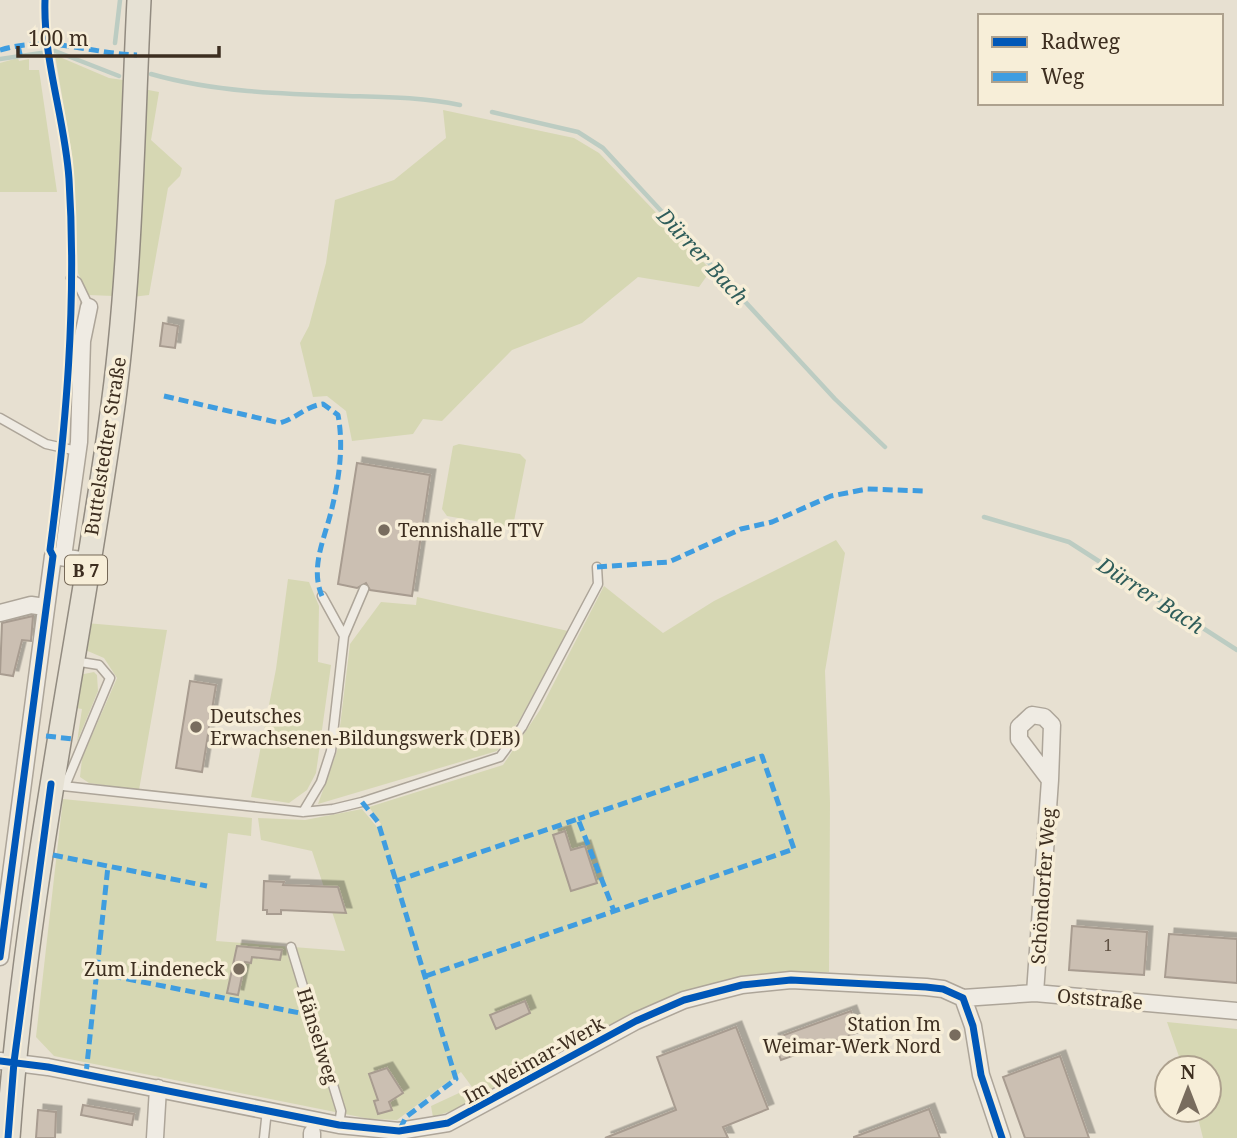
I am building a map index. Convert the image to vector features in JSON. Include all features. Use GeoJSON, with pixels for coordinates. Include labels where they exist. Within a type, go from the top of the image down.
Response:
{"type":"FeatureCollection","features":[{"type":"Feature","properties":{"kind":"main road","name":"Buttelstedter Straße"},"geometry":{"type":"LineString","coordinates":[[8,1138],[7,1062],[58,785],[71,661],[120,356],[139,0]]}},
{"type":"Feature","properties":{"kind":"street","name":"Buttelstedter Straße"},"geometry":{"type":"LineString","coordinates":[[63,557],[77,451],[82,341],[89,307]]}},
{"type":"Feature","properties":{"kind":"street"},"geometry":{"type":"LineString","coordinates":[[0,957],[53,556],[88,561]]}},
{"type":"Feature","properties":{"kind":"street"},"geometry":{"type":"LineString","coordinates":[[0,613],[31,605],[45,607]]}},
{"type":"Feature","properties":{"kind":"street","name":"Schöndorfer Weg"},"geometry":{"type":"LineString","coordinates":[[1035,993],[1050,780]]}},
{"type":"Feature","properties":{"kind":"street","name":"Im Weimar-Werk"},"geometry":{"type":"LineString","coordinates":[[7,1062],[267,1110],[313,1131],[339,1125],[399,1131],[448,1123],[636,1021],[684,1000],[742,985],[816,979],[943,989],[963,998]]}},
{"type":"Feature","properties":{"kind":"street","name":"Oststraße"},"geometry":{"type":"LineString","coordinates":[[963,998],[1035,993],[1237,1011]]}},
{"type":"Feature","properties":{"kind":"street"},"geometry":{"type":"LineString","coordinates":[[963,998],[973,1026],[981,1075],[1002,1138]]}},
{"type":"Feature","properties":{"kind":"street"},"geometry":{"type":"LineString","coordinates":[[155,1138],[158,1088]]}},
{"type":"Feature","properties":{"kind":"lane"},"geometry":{"type":"LineString","coordinates":[[71,278],[77,282],[89,307]]}},
{"type":"Feature","properties":{"kind":"lane"},"geometry":{"type":"LineString","coordinates":[[0,418],[46,444],[77,451]]}},
{"type":"Feature","properties":{"kind":"lane"},"geometry":{"type":"LineString","coordinates":[[71,661],[99,665],[110,678],[58,785],[303,812],[333,810],[500,757],[522,727],[598,584],[597,566]]}},
{"type":"Feature","properties":{"kind":"lane"},"geometry":{"type":"LineString","coordinates":[[303,812],[321,782],[331,751],[344,636],[364,589]]}},
{"type":"Feature","properties":{"kind":"lane"},"geometry":{"type":"LineString","coordinates":[[322,596],[344,636]]}},
{"type":"Feature","properties":{"kind":"lane","name":"Hänselweg"},"geometry":{"type":"LineString","coordinates":[[291,947],[341,1111],[339,1125]]}},
{"type":"Feature","properties":{"kind":"lane"},"geometry":{"type":"LineString","coordinates":[[264,1138],[267,1110]]}},
{"type":"Feature","properties":{"kind":"green space"},"geometry":{"type":"Polygon","coordinates":[[[55,55],[109,78],[123,80],[114,296],[88,295],[78,273],[73,160],[55,55]]]}},
{"type":"Feature","properties":{"kind":"green space"},"geometry":{"type":"Polygon","coordinates":[[[18,58],[19,61],[29,59],[29,70],[39,70],[57,192],[0,192],[0,63],[18,58]]]}},
{"type":"Feature","properties":{"kind":"green space"},"geometry":{"type":"Polygon","coordinates":[[[143,89],[159,92],[151,140],[182,168],[180,176],[168,188],[149,295],[132,297],[143,89]]]}},
{"type":"Feature","properties":{"kind":"green space"},"geometry":{"type":"Polygon","coordinates":[[[443,110],[574,138],[599,153],[711,270],[699,287],[638,277],[582,323],[512,350],[442,421],[423,419],[413,434],[352,441],[346,411],[327,396],[313,397],[300,343],[309,326],[326,263],[335,200],[394,180],[446,138],[443,110]]]}},
{"type":"Feature","properties":{"kind":"green space"},"geometry":{"type":"Polygon","coordinates":[[[459,444],[520,454],[526,460],[514,521],[509,527],[447,516],[442,509],[453,446],[459,444]]]}},
{"type":"Feature","properties":{"kind":"green space"},"geometry":{"type":"Polygon","coordinates":[[[836,540],[845,553],[825,671],[830,802],[829,972],[764,975],[725,982],[454,1110],[433,1117],[431,1106],[472,1087],[461,1072],[397,1120],[370,1119],[54,1056],[36,1037],[63,799],[252,818],[251,836],[228,833],[216,941],[345,951],[312,851],[261,840],[258,818],[305,820],[362,809],[377,827],[381,824],[369,807],[503,765],[540,710],[604,586],[663,633],[714,601],[836,540]]]}},
{"type":"Feature","properties":{"kind":"green space"},"geometry":{"type":"Polygon","coordinates":[[[288,579],[309,582],[319,606],[318,662],[331,665],[316,773],[307,790],[289,803],[251,797],[276,669],[288,579]]]}},
{"type":"Feature","properties":{"kind":"green space"},"geometry":{"type":"Polygon","coordinates":[[[417,597],[568,631],[519,721],[497,751],[318,804],[337,751],[350,644],[381,602],[416,605],[417,597]]]}},
{"type":"Feature","properties":{"kind":"green space"},"geometry":{"type":"Polygon","coordinates":[[[86,623],[167,630],[139,790],[89,783],[80,777],[82,758],[117,678],[104,658],[83,649],[86,623]]]}},
{"type":"Feature","properties":{"kind":"green space"},"geometry":{"type":"Polygon","coordinates":[[[94,672],[97,675],[98,691],[77,742],[82,709],[76,708],[79,675],[94,672]]]}},
{"type":"Feature","properties":{"kind":"green space"},"geometry":{"type":"Polygon","coordinates":[[[1167,1022],[1237,1029],[1237,1138],[1203,1138],[1200,1124],[1223,1124],[1223,1054],[1178,1054],[1167,1022]]]}},
{"type":"Feature","properties":{"kind":"building"},"geometry":{"type":"Polygon","coordinates":[[[163,323],[178,326],[175,348],[160,346],[163,323]]]}},
{"type":"Feature","properties":{"kind":"building","name":"Tennishalle TTV"},"geometry":{"type":"Polygon","coordinates":[[[357,463],[430,475],[412,596],[370,590],[366,583],[357,588],[338,584],[357,463]]]}},
{"type":"Feature","properties":{"kind":"building"},"geometry":{"type":"Polygon","coordinates":[[[33,616],[31,641],[22,640],[13,676],[0,674],[2,623],[33,616]]]}},
{"type":"Feature","properties":{"kind":"building","name":"Deutsches Erwachsenen-Bildungswerk (DEB)"},"geometry":{"type":"Polygon","coordinates":[[[190,681],[216,685],[202,772],[176,768],[190,681]]]}},
{"type":"Feature","properties":{"kind":"building"},"geometry":{"type":"Polygon","coordinates":[[[565,831],[571,850],[585,846],[597,883],[571,891],[553,835],[565,831]]]}},
{"type":"Feature","properties":{"kind":"building"},"geometry":{"type":"Polygon","coordinates":[[[264,881],[284,882],[283,885],[338,887],[346,913],[281,910],[281,914],[267,914],[267,910],[263,910],[264,881]]]}},
{"type":"Feature","properties":{"kind":"building"},"geometry":{"type":"Polygon","coordinates":[[[1072,926],[1147,932],[1144,975],[1069,970],[1072,926]]]}},
{"type":"Feature","properties":{"kind":"building"},"geometry":{"type":"Polygon","coordinates":[[[1169,934],[1237,939],[1237,983],[1165,977],[1169,934]]]}},
{"type":"Feature","properties":{"kind":"building"},"geometry":{"type":"Polygon","coordinates":[[[237,946],[282,950],[280,960],[252,957],[251,963],[245,962],[238,995],[227,993],[237,946]]]}},
{"type":"Feature","properties":{"kind":"building"},"geometry":{"type":"Polygon","coordinates":[[[525,1001],[530,1013],[496,1029],[490,1015],[525,1001]]]}},
{"type":"Feature","properties":{"kind":"building"},"geometry":{"type":"Polygon","coordinates":[[[851,1011],[859,1032],[781,1060],[773,1039],[851,1011]]]}},
{"type":"Feature","properties":{"kind":"building"},"geometry":{"type":"Polygon","coordinates":[[[736,1027],[768,1109],[723,1127],[728,1138],[605,1138],[676,1110],[657,1057],[736,1027]]]}},
{"type":"Feature","properties":{"kind":"building"},"geometry":{"type":"Polygon","coordinates":[[[1060,1056],[1089,1138],[1025,1138],[1003,1077],[1060,1056]]]}},
{"type":"Feature","properties":{"kind":"building"},"geometry":{"type":"Polygon","coordinates":[[[387,1068],[403,1093],[389,1102],[392,1110],[378,1114],[374,1101],[378,1100],[369,1074],[387,1068]]]}},
{"type":"Feature","properties":{"kind":"building"},"geometry":{"type":"Polygon","coordinates":[[[83,1105],[134,1114],[132,1125],[81,1115],[83,1105]]]}},
{"type":"Feature","properties":{"kind":"building"},"geometry":{"type":"Polygon","coordinates":[[[929,1109],[940,1138],[854,1138],[854,1137],[929,1109]]]}},
{"type":"Feature","properties":{"kind":"building"},"geometry":{"type":"Polygon","coordinates":[[[38,1110],[56,1112],[55,1138],[36,1138],[38,1110]]]}},
{"type":"Feature","properties":{"kind":"waterway"},"geometry":{"type":"LineString","coordinates":[[115,43],[120,0]]}},
{"type":"Feature","properties":{"kind":"waterway","name":"Dürrer Bach"},"geometry":{"type":"LineString","coordinates":[[0,59],[55,51],[119,76]]}},
{"type":"Feature","properties":{"kind":"waterway","name":"Dürrer Bach"},"geometry":{"type":"LineString","coordinates":[[151,74],[199,85],[248,91],[404,98],[460,105]]}},
{"type":"Feature","properties":{"kind":"waterway","name":"Dürrer Bach"},"geometry":{"type":"LineString","coordinates":[[492,112],[578,132],[603,148],[835,399],[885,447]]}},
{"type":"Feature","properties":{"kind":"waterway","name":"Dürrer Bach"},"geometry":{"type":"LineString","coordinates":[[984,517],[1069,542],[1237,650]]}},
{"type":"Feature","properties":{"kind":"marked path"},"geometry":{"type":"LineString","coordinates":[[0,50],[52,44],[137,55]]}},
{"type":"Feature","properties":{"kind":"marked path"},"geometry":{"type":"LineString","coordinates":[[18,45],[21,59]]}},
{"type":"Feature","properties":{"kind":"marked path"},"geometry":{"type":"LineString","coordinates":[[164,396],[280,423],[323,404],[338,415],[341,439],[338,476],[317,575],[322,596]]}},
{"type":"Feature","properties":{"kind":"marked path"},"geometry":{"type":"LineString","coordinates":[[597,567],[669,562],[741,529],[772,522],[831,496],[867,489],[925,491]]}},
{"type":"Feature","properties":{"kind":"marked path"},"geometry":{"type":"LineString","coordinates":[[46,736],[73,739]]}},
{"type":"Feature","properties":{"kind":"marked path"},"geometry":{"type":"LineString","coordinates":[[426,976],[794,849],[762,756],[578,819]]}},
{"type":"Feature","properties":{"kind":"marked path"},"geometry":{"type":"LineString","coordinates":[[362,802],[378,822],[456,1079],[406,1117],[399,1131]]}},
{"type":"Feature","properties":{"kind":"marked path"},"geometry":{"type":"LineString","coordinates":[[396,881],[578,819],[614,911]]}},
{"type":"Feature","properties":{"kind":"marked path"},"geometry":{"type":"LineString","coordinates":[[53,855],[207,886]]}},
{"type":"Feature","properties":{"kind":"marked path"},"geometry":{"type":"LineString","coordinates":[[86,1074],[108,866]]}},
{"type":"Feature","properties":{"kind":"marked path"},"geometry":{"type":"LineString","coordinates":[[97,973],[310,1015]]}},
{"type":"Feature","properties":{"kind":"cycle path"},"geometry":{"type":"LineString","coordinates":[[0,957],[53,556],[50,550],[61,458],[71,318],[69,179],[47,45],[45,0]]}},
{"type":"Feature","properties":{"kind":"cycle path"},"geometry":{"type":"LineString","coordinates":[[8,1138],[14,1062],[51,784]]}},
{"type":"Feature","properties":{"kind":"cycle path"},"geometry":{"type":"LineString","coordinates":[[0,1061],[48,1067],[339,1125],[399,1131],[448,1123],[636,1021],[684,1000],[742,985],[791,980],[926,987],[943,989],[963,998],[973,1026],[981,1075],[1002,1138]]}},
{"type":"Feature","properties":{"kind":"place","name":"Tennishalle TTV"},"geometry":{"type":"Point","coordinates":[384,530]}},
{"type":"Feature","properties":{"kind":"place","name":"Deutsches Erwachsenen-Bildungswerk (DEB)"},"geometry":{"type":"Point","coordinates":[196,727]}},
{"type":"Feature","properties":{"kind":"place","name":"Zum Lindeneck"},"geometry":{"type":"Point","coordinates":[239,969]}},
{"type":"Feature","properties":{"kind":"place","name":"Station Im Weimar-Werk Nord"},"geometry":{"type":"Point","coordinates":[955,1035]}}]}
